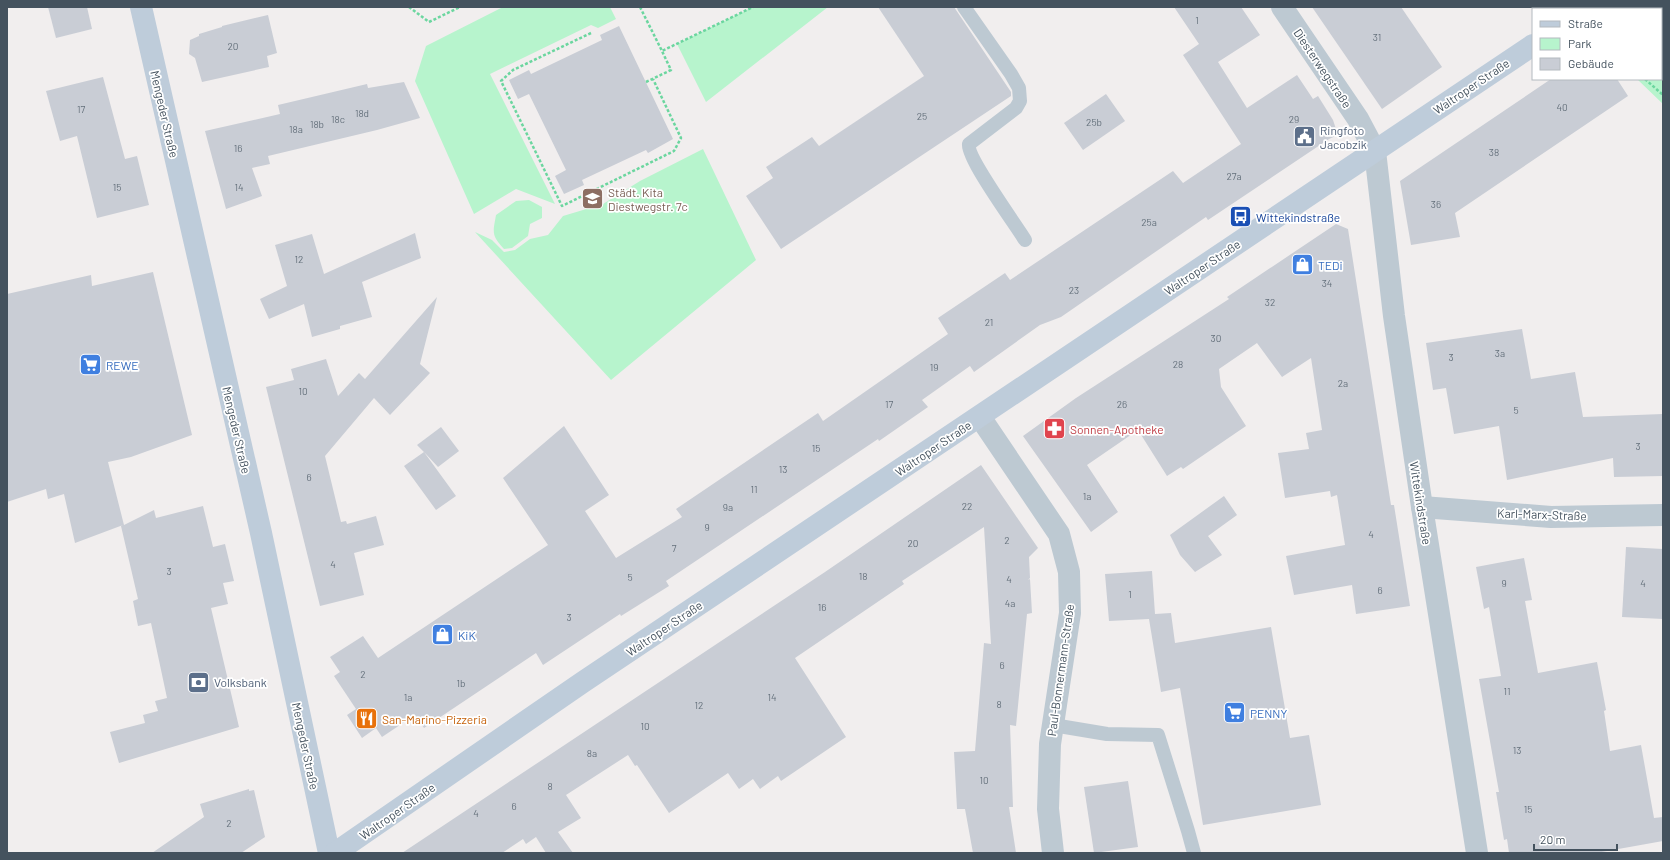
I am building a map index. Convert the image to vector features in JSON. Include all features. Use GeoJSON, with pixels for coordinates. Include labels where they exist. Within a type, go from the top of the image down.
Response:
{"type":"FeatureCollection","features":[{"type":"Feature","properties":{"kind":"main road","name":"Mengeder Straße"},"geometry":{"type":"LineString","coordinates":[[141,7],[261,533],[329,853]]}},
{"type":"Feature","properties":{"kind":"main road","name":"Waltroper Straße"},"geometry":{"type":"LineString","coordinates":[[336,853],[583,682],[1532,46]]}},
{"type":"Feature","properties":{"kind":"street","name":"Diesterwegstraße"},"geometry":{"type":"LineString","coordinates":[[1282,7],[1358,119],[1375,151]]}},
{"type":"Feature","properties":{"kind":"street","name":"Wittekindstraße"},"geometry":{"type":"LineString","coordinates":[[1375,151],[1394,316],[1422,507],[1477,853]]}},
{"type":"Feature","properties":{"kind":"street","name":"Paul-Bonnermann-Straße"},"geometry":{"type":"LineString","coordinates":[[980,417],[1059,534],[1067,565],[1070,613],[1050,744],[1048,809],[1053,853]]}},
{"type":"Feature","properties":{"kind":"street","name":"Karl-Marx-Straße"},"geometry":{"type":"LineString","coordinates":[[1422,507],[1550,517],[1663,515]]}},
{"type":"Feature","properties":{"kind":"lane"},"geometry":{"type":"LineString","coordinates":[[964,7],[1012,74],[1019,88],[1020,101],[1016,108],[969,144],[968,148],[975,163],[1025,240]]}},
{"type":"Feature","properties":{"kind":"lane"},"geometry":{"type":"LineString","coordinates":[[1053,725],[1106,734],[1158,735],[1194,853]]}},
{"type":"Feature","properties":{"kind":"path"},"geometry":{"type":"LineString","coordinates":[[409,7],[429,22],[460,7]]}},
{"type":"Feature","properties":{"kind":"path"},"geometry":{"type":"LineString","coordinates":[[640,7],[671,70],[646,82]]}},
{"type":"Feature","properties":{"kind":"path"},"geometry":{"type":"LineString","coordinates":[[662,51],[753,7]]}},
{"type":"Feature","properties":{"kind":"path"},"geometry":{"type":"LineString","coordinates":[[591,33],[513,70],[501,81],[562,206],[674,151],[681,138],[653,79]]}},
{"type":"Feature","properties":{"kind":"path"},"geometry":{"type":"LineString","coordinates":[[1646,80],[1663,95]]}},
{"type":"Feature","properties":{"kind":"green space"},"geometry":{"type":"Polygon","coordinates":[[[503,7],[610,7],[616,19],[598,28],[591,25],[490,74],[555,204],[516,189],[474,214],[415,81],[426,46],[503,7]]]}},
{"type":"Feature","properties":{"kind":"green space"},"geometry":{"type":"Polygon","coordinates":[[[753,7],[828,7],[706,102],[677,44],[753,7]]]}},
{"type":"Feature","properties":{"kind":"green space"},"geometry":{"type":"Polygon","coordinates":[[[1662,51],[1663,52],[1663,104],[1638,80],[1662,80],[1662,51]]]}},
{"type":"Feature","properties":{"kind":"green space"},"geometry":{"type":"Polygon","coordinates":[[[703,149],[756,260],[611,380],[475,232],[492,240],[504,252],[515,250],[530,239],[548,235],[563,216],[603,204],[640,181],[703,149]]]}},
{"type":"Feature","properties":{"kind":"green space"},"geometry":{"type":"Polygon","coordinates":[[[529,200],[542,207],[542,218],[530,224],[528,236],[512,248],[504,249],[494,234],[496,215],[516,201],[529,200]]]}},
{"type":"Feature","properties":{"kind":"building"},"geometry":{"type":"Polygon","coordinates":[[[48,7],[87,7],[92,29],[56,38],[48,7]]]}},
{"type":"Feature","properties":{"kind":"building"},"geometry":{"type":"Polygon","coordinates":[[[878,7],[954,7],[1011,92],[1011,96],[781,249],[746,196],[773,178],[766,167],[812,137],[819,146],[924,76],[878,7]]]}},
{"type":"Feature","properties":{"kind":"building"},"geometry":{"type":"Polygon","coordinates":[[[1174,7],[1241,7],[1260,35],[1218,62],[1247,108],[1297,75],[1313,99],[1318,96],[1333,120],[1338,135],[1329,139],[1208,220],[1206,217],[1061,317],[1040,325],[974,372],[970,366],[922,400],[928,407],[879,441],[878,439],[666,581],[669,586],[621,616],[620,614],[543,665],[536,653],[424,728],[415,715],[382,737],[376,728],[362,738],[347,715],[356,709],[334,676],[340,672],[330,657],[363,636],[378,658],[548,545],[503,478],[564,426],[609,495],[585,511],[616,558],[682,517],[676,509],[818,413],[823,421],[948,334],[938,318],[1005,273],[1010,280],[1173,171],[1183,183],[1241,144],[1183,55],[1199,44],[1174,7]]]}},
{"type":"Feature","properties":{"kind":"building"},"geometry":{"type":"Polygon","coordinates":[[[1312,7],[1401,7],[1442,67],[1382,109],[1312,7]]]}},
{"type":"Feature","properties":{"kind":"building"},"geometry":{"type":"Polygon","coordinates":[[[268,15],[277,53],[267,56],[269,67],[202,82],[195,58],[189,54],[190,40],[199,36],[199,34],[222,26],[268,15]]]}},
{"type":"Feature","properties":{"kind":"building"},"geometry":{"type":"Polygon","coordinates":[[[619,26],[673,139],[648,153],[646,150],[582,180],[584,185],[564,194],[555,176],[566,170],[529,94],[518,99],[509,80],[529,70],[531,74],[602,40],[600,35],[619,26]]]}},
{"type":"Feature","properties":{"kind":"building"},"geometry":{"type":"Polygon","coordinates":[[[103,77],[125,159],[137,156],[149,205],[97,218],[77,136],[60,141],[46,91],[103,77]]]}},
{"type":"Feature","properties":{"kind":"building"},"geometry":{"type":"Polygon","coordinates":[[[1550,80],[1618,80],[1628,96],[1455,213],[1460,237],[1411,245],[1400,181],[1550,80]]]}},
{"type":"Feature","properties":{"kind":"building"},"geometry":{"type":"Polygon","coordinates":[[[404,82],[420,118],[377,130],[268,156],[270,164],[252,168],[262,196],[226,209],[205,131],[280,114],[278,105],[367,84],[368,88],[404,82]]]}},
{"type":"Feature","properties":{"kind":"building"},"geometry":{"type":"Polygon","coordinates":[[[1106,94],[1125,121],[1083,150],[1064,123],[1106,94]]]}},
{"type":"Feature","properties":{"kind":"building"},"geometry":{"type":"Polygon","coordinates":[[[1336,224],[1348,229],[1391,505],[1394,505],[1410,606],[1356,614],[1352,585],[1294,595],[1286,556],[1345,545],[1337,495],[1331,497],[1330,491],[1285,498],[1278,453],[1309,449],[1306,433],[1322,430],[1311,358],[1282,377],[1257,343],[1219,369],[1221,387],[1246,426],[1183,469],[1181,467],[1167,476],[1138,430],[1087,465],[1118,512],[1091,532],[1023,436],[1076,398],[1229,299],[1227,297],[1336,224]]]}},
{"type":"Feature","properties":{"kind":"building"},"geometry":{"type":"Polygon","coordinates":[[[415,233],[421,258],[362,282],[372,317],[340,326],[340,329],[312,337],[304,304],[269,319],[260,299],[287,286],[275,245],[312,234],[324,274],[415,233]]]}},
{"type":"Feature","properties":{"kind":"building","name":"REWE"},"geometry":{"type":"Polygon","coordinates":[[[153,272],[192,435],[131,457],[108,462],[124,525],[154,510],[156,518],[203,506],[213,547],[225,544],[234,581],[223,583],[228,604],[211,608],[239,727],[119,763],[110,732],[145,723],[143,715],[158,711],[155,701],[167,698],[151,623],[138,626],[133,601],[138,599],[121,526],[123,525],[75,543],[64,494],[48,499],[46,489],[7,502],[7,294],[91,275],[92,286],[153,272]]]}},
{"type":"Feature","properties":{"kind":"building"},"geometry":{"type":"Polygon","coordinates":[[[437,297],[420,364],[430,373],[390,415],[374,398],[325,456],[341,522],[346,521],[347,524],[376,516],[384,545],[354,553],[364,595],[320,606],[266,387],[294,380],[291,369],[326,359],[338,396],[359,373],[365,379],[437,297]]]}},
{"type":"Feature","properties":{"kind":"building"},"geometry":{"type":"Polygon","coordinates":[[[1522,329],[1531,379],[1575,372],[1583,417],[1663,414],[1663,476],[1614,477],[1613,458],[1507,480],[1499,426],[1454,434],[1446,388],[1433,390],[1426,343],[1522,329]]]}},
{"type":"Feature","properties":{"kind":"building"},"geometry":{"type":"Polygon","coordinates":[[[441,427],[459,451],[438,467],[417,445],[441,427]]]}},
{"type":"Feature","properties":{"kind":"building"},"geometry":{"type":"Polygon","coordinates":[[[424,452],[456,496],[436,510],[404,466],[424,452]]]}},
{"type":"Feature","properties":{"kind":"building"},"geometry":{"type":"Polygon","coordinates":[[[981,465],[1038,548],[1029,557],[1030,578],[1028,580],[1030,579],[1032,613],[1027,614],[1016,726],[1010,725],[1013,807],[1009,807],[1016,853],[973,853],[965,809],[957,809],[954,752],[975,751],[984,643],[991,644],[984,527],[902,581],[904,584],[795,658],[846,737],[781,781],[778,776],[760,789],[753,779],[739,789],[728,773],[669,813],[637,765],[635,766],[628,755],[566,795],[581,818],[558,832],[573,853],[546,853],[536,837],[526,844],[523,839],[502,853],[402,853],[825,572],[981,465]]]}},
{"type":"Feature","properties":{"kind":"building"},"geometry":{"type":"Polygon","coordinates":[[[1224,496],[1237,515],[1208,536],[1222,555],[1195,572],[1180,555],[1170,535],[1224,496]]]}},
{"type":"Feature","properties":{"kind":"building"},"geometry":{"type":"Polygon","coordinates":[[[1626,547],[1663,549],[1663,619],[1622,617],[1626,547]]]}},
{"type":"Feature","properties":{"kind":"building"},"geometry":{"type":"Polygon","coordinates":[[[1524,558],[1532,600],[1525,601],[1538,673],[1597,662],[1606,710],[1604,711],[1610,751],[1641,745],[1654,818],[1663,817],[1663,841],[1596,853],[1509,853],[1507,839],[1504,840],[1496,792],[1499,792],[1479,679],[1501,676],[1489,607],[1484,609],[1476,567],[1524,558]]]}},
{"type":"Feature","properties":{"kind":"building","name":"PENNY"},"geometry":{"type":"Polygon","coordinates":[[[1152,571],[1155,614],[1171,613],[1175,643],[1271,627],[1290,738],[1309,735],[1321,805],[1203,825],[1180,688],[1161,692],[1149,619],[1109,621],[1105,574],[1152,571]]]}},
{"type":"Feature","properties":{"kind":"building"},"geometry":{"type":"Polygon","coordinates":[[[1128,781],[1138,847],[1094,853],[1084,787],[1128,781]]]}},
{"type":"Feature","properties":{"kind":"building"},"geometry":{"type":"Polygon","coordinates":[[[249,789],[249,791],[254,790],[265,837],[241,853],[152,853],[204,817],[200,804],[249,789]]]}},
{"type":"Feature","properties":{"kind":"place","name":"Ringfoto Jacobzik"},"geometry":{"type":"Point","coordinates":[1304,137]}},
{"type":"Feature","properties":{"kind":"place","name":"Städt. Kita Diestwegstr. 7c"},"geometry":{"type":"Point","coordinates":[593,199]}},
{"type":"Feature","properties":{"kind":"place","name":"Wittekindstraße"},"geometry":{"type":"Point","coordinates":[1241,217]}},
{"type":"Feature","properties":{"kind":"place","name":"TEDi"},"geometry":{"type":"Point","coordinates":[1303,265]}},
{"type":"Feature","properties":{"kind":"place","name":"REWE"},"geometry":{"type":"Point","coordinates":[91,365]}},
{"type":"Feature","properties":{"kind":"place","name":"Sonnen-Apotheke"},"geometry":{"type":"Point","coordinates":[1055,429]}},
{"type":"Feature","properties":{"kind":"place","name":"KiK"},"geometry":{"type":"Point","coordinates":[443,635]}},
{"type":"Feature","properties":{"kind":"place","name":"Volksbank"},"geometry":{"type":"Point","coordinates":[199,682]}},
{"type":"Feature","properties":{"kind":"place","name":"PENNY"},"geometry":{"type":"Point","coordinates":[1235,713]}},
{"type":"Feature","properties":{"kind":"place","name":"San-Marino-Pizzeria"},"geometry":{"type":"Point","coordinates":[366,719]}}]}
